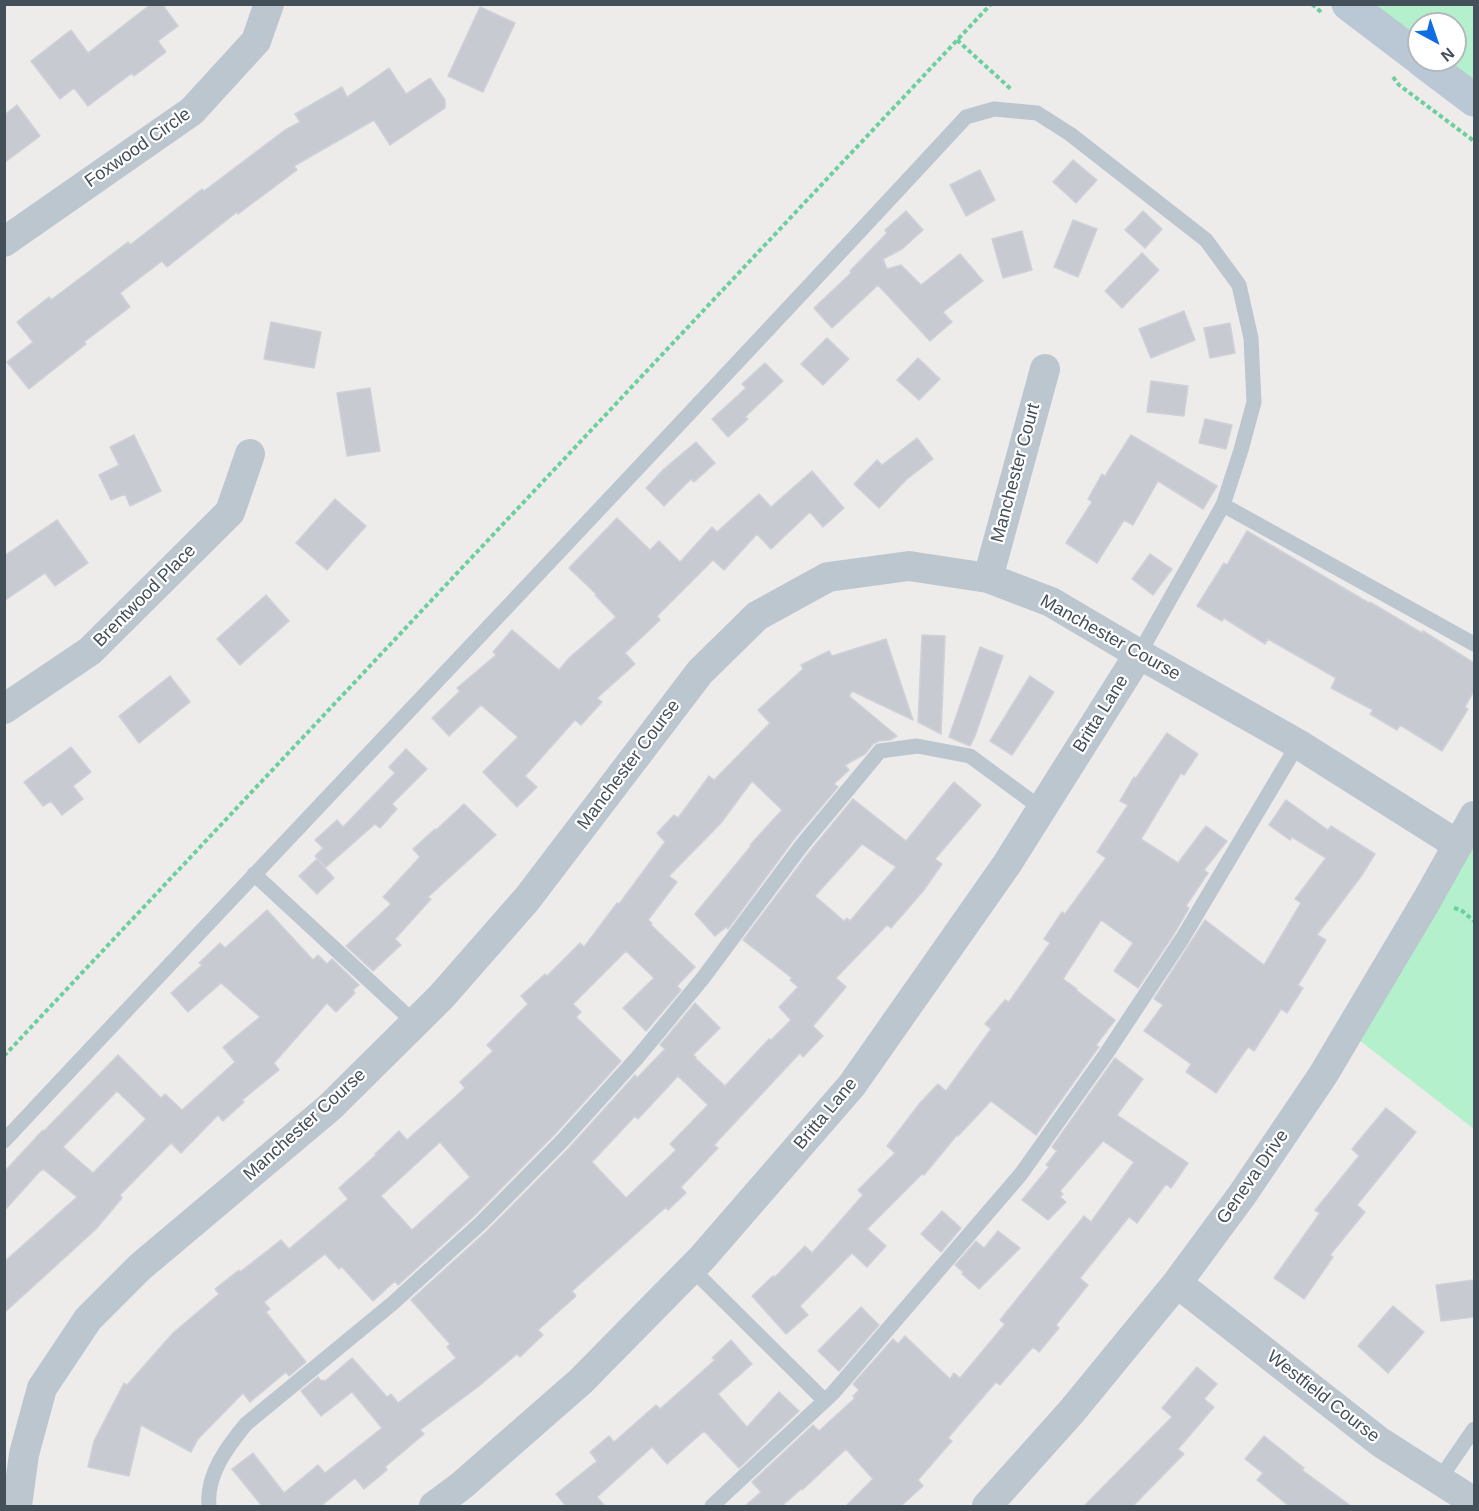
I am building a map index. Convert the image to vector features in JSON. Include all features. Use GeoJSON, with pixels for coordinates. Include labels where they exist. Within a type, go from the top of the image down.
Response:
{"type":"FeatureCollection","features":[{"type":"Feature","properties":{"kind":"street","name":"Foxwood Circle"},"geometry":{"type":"LineString","coordinates":[[4,242],[192,111],[256,41],[270,4]]}},
{"type":"Feature","properties":{"kind":"street"},"geometry":{"type":"LineString","coordinates":[[1348,4],[1407,49]]}},
{"type":"Feature","properties":{"kind":"street"},"geometry":{"type":"LineString","coordinates":[[1437,72],[1474,100]]}},
{"type":"Feature","properties":{"kind":"street","name":"Manchester Court"},"geometry":{"type":"LineString","coordinates":[[988,578],[1045,369]]}},
{"type":"Feature","properties":{"kind":"street","name":"Brentwood Place"},"geometry":{"type":"LineString","coordinates":[[4,710],[90,651],[230,512],[250,454]]}},
{"type":"Feature","properties":{"kind":"street","name":"Manchester Course"},"geometry":{"type":"LineString","coordinates":[[17,1506],[24,1454],[42,1388],[88,1319],[140,1267],[330,1107],[441,997],[527,899],[700,672],[757,616],[828,577],[909,566],[988,578],[1052,602],[1298,744],[1458,845]]}},
{"type":"Feature","properties":{"kind":"street","name":"Britta Lane"},"geometry":{"type":"LineString","coordinates":[[434,1506],[461,1486],[581,1381],[692,1269],[852,1085],[1007,864],[1139,654]]}},
{"type":"Feature","properties":{"kind":"street","name":"Geneva Drive"},"geometry":{"type":"LineString","coordinates":[[987,1506],[1072,1411],[1178,1283],[1242,1195],[1323,1075],[1474,816]]}},
{"type":"Feature","properties":{"kind":"street","name":"Westfield Course"},"geometry":{"type":"LineString","coordinates":[[1178,1283],[1380,1442],[1474,1502]]}},
{"type":"Feature","properties":{"kind":"lane"},"geometry":{"type":"LineString","coordinates":[[4,1141],[791,306],[966,117],[994,109],[1037,113],[1070,134],[1206,240],[1239,285],[1251,338],[1254,402],[1241,450],[1223,505],[1139,654]]}},
{"type":"Feature","properties":{"kind":"lane"},"geometry":{"type":"LineString","coordinates":[[1223,505],[1474,644]]}},
{"type":"Feature","properties":{"kind":"lane"},"geometry":{"type":"LineString","coordinates":[[712,1506],[825,1401],[1021,1174],[1106,1054],[1182,939],[1298,744]]}},
{"type":"Feature","properties":{"kind":"lane"},"geometry":{"type":"LineString","coordinates":[[209,1506],[208,1498],[215,1470],[232,1441],[246,1424],[393,1303],[481,1223],[562,1141],[637,1058],[704,978],[802,844],[880,751],[917,746],[970,756],[1042,809]]}},
{"type":"Feature","properties":{"kind":"lane"},"geometry":{"type":"LineString","coordinates":[[254,874],[415,1023]]}},
{"type":"Feature","properties":{"kind":"lane"},"geometry":{"type":"LineString","coordinates":[[692,1269],[825,1401]]}},
{"type":"Feature","properties":{"kind":"lane"},"geometry":{"type":"LineString","coordinates":[[1439,1480],[1474,1429]]}},
{"type":"Feature","properties":{"kind":"path"},"geometry":{"type":"LineString","coordinates":[[4,1056],[991,4]]}},
{"type":"Feature","properties":{"kind":"path"},"geometry":{"type":"LineString","coordinates":[[957,40],[1037,113]]}},
{"type":"Feature","properties":{"kind":"green space"},"geometry":{"type":"Polygon","coordinates":[[[1365,5],[1474,5],[1474,89],[1452,72],[1467,72],[1467,12],[1407,12],[1407,37],[1365,5]]]}},
{"type":"Feature","properties":{"kind":"green space"},"geometry":{"type":"Polygon","coordinates":[[[1474,828],[1474,1129],[1355,1037],[1474,828]]]}},
{"type":"Feature","properties":{"kind":"building"},"geometry":{"type":"Polygon","coordinates":[[[151,4],[162,4],[178,26],[158,41],[166,52],[134,76],[132,73],[88,106],[74,88],[60,99],[31,61],[71,30],[88,53],[151,4]]]}},
{"type":"Feature","properties":{"kind":"building"},"geometry":{"type":"Polygon","coordinates":[[[480,7],[515,23],[483,92],[448,76],[480,7]]]}},
{"type":"Feature","properties":{"kind":"building"},"geometry":{"type":"Polygon","coordinates":[[[389,68],[406,94],[430,78],[445,100],[445,108],[390,145],[374,120],[294,166],[297,170],[238,214],[237,212],[167,267],[162,261],[120,293],[130,307],[84,342],[86,344],[29,389],[7,362],[33,342],[17,322],[49,297],[51,300],[128,242],[130,245],[202,189],[204,191],[285,130],[300,122],[295,114],[342,87],[347,97],[389,68]]]}},
{"type":"Feature","properties":{"kind":"building"},"geometry":{"type":"Polygon","coordinates":[[[17,105],[40,136],[4,163],[4,115],[17,105]]]}},
{"type":"Feature","properties":{"kind":"building"},"geometry":{"type":"Polygon","coordinates":[[[1073,160],[1097,180],[1076,203],[1053,182],[1073,160]]]}},
{"type":"Feature","properties":{"kind":"building"},"geometry":{"type":"Polygon","coordinates":[[[980,170],[995,200],[966,216],[950,185],[980,170]]]}},
{"type":"Feature","properties":{"kind":"building"},"geometry":{"type":"Polygon","coordinates":[[[906,211],[923,230],[902,249],[883,259],[887,269],[901,265],[921,285],[960,254],[983,281],[943,312],[952,322],[930,341],[878,285],[832,328],[814,308],[851,273],[850,271],[887,233],[885,230],[906,211]]]}},
{"type":"Feature","properties":{"kind":"building"},"geometry":{"type":"Polygon","coordinates":[[[1143,211],[1162,229],[1145,248],[1125,230],[1143,211]]]}},
{"type":"Feature","properties":{"kind":"building"},"geometry":{"type":"Polygon","coordinates":[[[1073,220],[1097,229],[1078,277],[1054,267],[1073,220]]]}},
{"type":"Feature","properties":{"kind":"building"},"geometry":{"type":"Polygon","coordinates":[[[1022,231],[1032,270],[1003,278],[992,239],[1022,231]]]}},
{"type":"Feature","properties":{"kind":"building"},"geometry":{"type":"Polygon","coordinates":[[[1142,253],[1159,270],[1122,308],[1105,291],[1142,253]]]}},
{"type":"Feature","properties":{"kind":"building"},"geometry":{"type":"Polygon","coordinates":[[[1184,311],[1195,340],[1151,358],[1139,329],[1184,311]]]}},
{"type":"Feature","properties":{"kind":"building"},"geometry":{"type":"Polygon","coordinates":[[[271,322],[321,332],[314,368],[264,359],[271,322]]]}},
{"type":"Feature","properties":{"kind":"building"},"geometry":{"type":"Polygon","coordinates":[[[1230,323],[1235,353],[1210,358],[1204,328],[1230,323]]]}},
{"type":"Feature","properties":{"kind":"building"},"geometry":{"type":"Polygon","coordinates":[[[827,338],[849,359],[823,385],[801,364],[827,338]]]}},
{"type":"Feature","properties":{"kind":"building"},"geometry":{"type":"Polygon","coordinates":[[[918,358],[940,379],[919,400],[897,380],[918,358]]]}},
{"type":"Feature","properties":{"kind":"building"},"geometry":{"type":"Polygon","coordinates":[[[765,363],[783,381],[745,417],[748,419],[728,437],[712,419],[746,388],[742,384],[765,363]]]}},
{"type":"Feature","properties":{"kind":"building"},"geometry":{"type":"Polygon","coordinates":[[[1151,381],[1188,386],[1184,416],[1147,412],[1151,381]]]}},
{"type":"Feature","properties":{"kind":"building"},"geometry":{"type":"Polygon","coordinates":[[[370,388],[380,451],[347,456],[337,393],[370,388]]]}},
{"type":"Feature","properties":{"kind":"building"},"geometry":{"type":"Polygon","coordinates":[[[1205,419],[1232,425],[1226,449],[1199,443],[1205,419]]]}},
{"type":"Feature","properties":{"kind":"building"},"geometry":{"type":"Polygon","coordinates":[[[134,435],[161,491],[130,506],[125,494],[111,500],[99,475],[119,465],[110,447],[134,435]]]}},
{"type":"Feature","properties":{"kind":"building"},"geometry":{"type":"Polygon","coordinates":[[[1131,435],[1217,486],[1203,509],[1158,481],[1133,525],[1124,520],[1097,563],[1066,543],[1092,502],[1088,499],[1102,474],[1105,476],[1131,435]]]}},
{"type":"Feature","properties":{"kind":"building"},"geometry":{"type":"Polygon","coordinates":[[[917,438],[933,459],[907,479],[879,508],[854,484],[877,460],[882,465],[917,438]]]}},
{"type":"Feature","properties":{"kind":"building"},"geometry":{"type":"Polygon","coordinates":[[[696,442],[715,463],[694,482],[691,479],[664,506],[646,488],[696,442]]]}},
{"type":"Feature","properties":{"kind":"building"},"geometry":{"type":"Polygon","coordinates":[[[812,471],[844,508],[823,527],[810,512],[771,549],[757,534],[724,570],[713,560],[657,616],[660,620],[625,653],[635,664],[597,698],[602,702],[581,725],[575,720],[525,776],[537,787],[517,807],[483,772],[518,737],[481,705],[449,736],[432,718],[460,691],[457,688],[496,655],[493,652],[512,630],[559,670],[569,658],[616,617],[569,568],[617,518],[650,550],[659,541],[680,562],[712,527],[717,532],[759,494],[771,507],[812,471]]]}},
{"type":"Feature","properties":{"kind":"building"},"geometry":{"type":"Polygon","coordinates":[[[335,499],[366,526],[327,570],[296,543],[335,499]]]}},
{"type":"Feature","properties":{"kind":"building"},"geometry":{"type":"Polygon","coordinates":[[[57,520],[88,563],[55,586],[45,573],[4,601],[4,556],[57,520]]]}},
{"type":"Feature","properties":{"kind":"building"},"geometry":{"type":"Polygon","coordinates":[[[1247,531],[1369,603],[1422,633],[1423,631],[1474,663],[1474,691],[1465,707],[1468,709],[1442,751],[1400,725],[1397,730],[1370,714],[1373,710],[1331,688],[1336,678],[1268,639],[1265,644],[1224,618],[1222,621],[1197,606],[1224,563],[1227,565],[1247,531]]]}},
{"type":"Feature","properties":{"kind":"building"},"geometry":{"type":"Polygon","coordinates":[[[1150,554],[1172,569],[1153,595],[1132,579],[1150,554]]]}},
{"type":"Feature","properties":{"kind":"building"},"geometry":{"type":"Polygon","coordinates":[[[266,595],[289,621],[240,665],[217,639],[266,595]]]}},
{"type":"Feature","properties":{"kind":"building"},"geometry":{"type":"Polygon","coordinates":[[[922,635],[945,636],[941,734],[918,722],[922,635]]]}},
{"type":"Feature","properties":{"kind":"building"},"geometry":{"type":"Polygon","coordinates":[[[886,639],[913,720],[852,691],[849,696],[897,736],[873,744],[865,754],[845,765],[849,770],[834,784],[838,787],[794,839],[728,929],[726,927],[715,936],[695,914],[750,845],[782,810],[752,781],[721,823],[669,876],[677,882],[648,920],[695,967],[677,986],[681,990],[646,1031],[623,1008],[654,978],[626,951],[573,1004],[581,1012],[576,1017],[621,1061],[555,1134],[474,1216],[398,1285],[395,1281],[373,1301],[342,1267],[339,1269],[325,1254],[264,1302],[270,1309],[266,1312],[306,1362],[289,1376],[286,1372],[250,1402],[243,1393],[198,1439],[191,1452],[141,1425],[129,1476],[88,1467],[94,1441],[124,1383],[127,1385],[173,1333],[219,1294],[215,1289],[281,1240],[289,1249],[348,1199],[339,1188],[399,1131],[407,1140],[465,1088],[460,1082],[493,1051],[487,1045],[528,1004],[521,996],[545,974],[547,976],[580,943],[584,947],[617,903],[619,904],[665,842],[657,833],[674,815],[678,818],[709,776],[714,780],[770,723],[758,710],[803,669],[801,665],[829,651],[832,656],[886,639]],[[440,1142],[381,1196],[412,1230],[470,1177],[440,1142]]]}},
{"type":"Feature","properties":{"kind":"building"},"geometry":{"type":"Polygon","coordinates":[[[980,647],[1003,656],[970,746],[949,737],[980,647]]]}},
{"type":"Feature","properties":{"kind":"building"},"geometry":{"type":"Polygon","coordinates":[[[170,676],[190,702],[139,743],[119,716],[170,676]]]}},
{"type":"Feature","properties":{"kind":"building"},"geometry":{"type":"Polygon","coordinates":[[[1030,676],[1054,692],[1012,755],[990,741],[1030,676]]]}},
{"type":"Feature","properties":{"kind":"building"},"geometry":{"type":"Polygon","coordinates":[[[1167,733],[1198,754],[1184,775],[1181,773],[1141,839],[1178,863],[1206,826],[1227,841],[1204,870],[1208,873],[1186,906],[1189,908],[1174,934],[1138,988],[1114,971],[1133,943],[1101,920],[1063,979],[1115,1020],[1096,1045],[1099,1047],[1036,1135],[991,1101],[957,1135],[924,1175],[922,1174],[867,1229],[886,1246],[867,1267],[852,1253],[800,1306],[808,1315],[786,1334],[752,1296],[773,1276],[775,1277],[805,1246],[812,1253],[863,1195],[858,1190],[895,1153],[887,1146],[920,1103],[938,1084],[946,1091],[991,1029],[985,1024],[1005,1000],[1009,1002],[1050,943],[1044,939],[1062,912],[1065,914],[1106,858],[1097,852],[1128,805],[1120,801],[1134,777],[1136,778],[1167,733]]]}},
{"type":"Feature","properties":{"kind":"building"},"geometry":{"type":"Polygon","coordinates":[[[71,747],[91,772],[73,786],[83,799],[62,815],[51,801],[43,806],[24,782],[71,747]]]}},
{"type":"Feature","properties":{"kind":"building"},"geometry":{"type":"Polygon","coordinates":[[[406,749],[427,769],[392,804],[397,809],[380,828],[375,824],[326,867],[315,856],[323,848],[315,840],[337,820],[343,827],[395,773],[389,767],[406,749]]]}},
{"type":"Feature","properties":{"kind":"building"},"geometry":{"type":"Polygon","coordinates":[[[954,782],[981,805],[935,859],[942,864],[924,890],[891,928],[887,925],[836,978],[846,987],[813,1026],[823,1036],[803,1057],[800,1053],[714,1145],[718,1148],[681,1187],[686,1193],[668,1210],[666,1207],[572,1291],[576,1296],[538,1330],[543,1335],[520,1357],[517,1354],[420,1430],[424,1434],[385,1467],[387,1470],[364,1489],[355,1478],[321,1506],[262,1506],[232,1469],[253,1453],[284,1493],[318,1465],[325,1473],[382,1428],[352,1392],[321,1416],[301,1391],[318,1377],[321,1381],[325,1381],[352,1358],[387,1397],[391,1394],[398,1403],[456,1358],[447,1347],[450,1344],[411,1300],[488,1230],[569,1148],[635,1075],[637,1078],[665,1049],[660,1045],[695,1003],[720,1028],[693,1055],[725,1086],[769,1039],[771,1040],[791,1020],[779,1007],[798,987],[790,980],[792,978],[743,940],[810,851],[853,799],[906,841],[954,782]],[[862,844],[815,896],[844,921],[847,918],[850,921],[896,867],[862,844]],[[678,1076],[638,1119],[635,1116],[592,1162],[626,1198],[676,1150],[670,1144],[708,1105],[678,1076]]]}},
{"type":"Feature","properties":{"kind":"building"},"geometry":{"type":"Polygon","coordinates":[[[1286,800],[1328,830],[1331,826],[1375,854],[1317,935],[1326,940],[1298,985],[1303,988],[1287,1013],[1281,1009],[1254,1051],[1248,1047],[1216,1093],[1186,1072],[1191,1064],[1144,1031],[1163,1005],[1154,999],[1205,920],[1264,965],[1301,903],[1295,899],[1326,858],[1292,837],[1290,840],[1269,825],[1286,800]]]}},
{"type":"Feature","properties":{"kind":"building"},"geometry":{"type":"Polygon","coordinates":[[[464,804],[496,835],[428,897],[431,899],[395,939],[401,945],[373,971],[346,946],[391,904],[383,897],[420,857],[413,849],[464,804]]]}},
{"type":"Feature","properties":{"kind":"building"},"geometry":{"type":"Polygon","coordinates":[[[317,859],[334,878],[317,894],[299,876],[317,859]]]}},
{"type":"Feature","properties":{"kind":"building"},"geometry":{"type":"Polygon","coordinates":[[[267,910],[313,960],[318,955],[327,964],[332,959],[359,985],[353,990],[355,993],[336,1012],[327,1003],[274,1063],[279,1070],[242,1100],[244,1102],[223,1121],[218,1115],[181,1153],[171,1143],[120,1195],[122,1198],[96,1229],[4,1313],[4,1262],[77,1197],[43,1169],[4,1211],[4,1172],[118,1055],[161,1098],[165,1094],[182,1110],[235,1062],[223,1047],[260,1017],[221,983],[188,1012],[171,993],[202,965],[199,963],[220,943],[225,948],[267,910]],[[117,1091],[63,1147],[93,1173],[146,1119],[117,1091]]]}},
{"type":"Feature","properties":{"kind":"building"},"geometry":{"type":"Polygon","coordinates":[[[1115,1058],[1143,1079],[1117,1115],[1188,1163],[1171,1188],[1166,1184],[1137,1223],[1129,1217],[1080,1278],[1088,1285],[1056,1325],[1059,1328],[1039,1352],[1033,1347],[1000,1385],[996,1382],[948,1438],[952,1441],[918,1480],[923,1486],[901,1506],[846,1506],[873,1479],[846,1449],[782,1506],[745,1506],[761,1492],[752,1482],[813,1425],[819,1431],[855,1398],[853,1396],[859,1390],[853,1384],[893,1339],[898,1344],[905,1336],[950,1379],[954,1373],[960,1378],[1005,1324],[1000,1320],[1084,1216],[1091,1222],[1134,1162],[1103,1141],[1060,1191],[1063,1194],[1060,1197],[1066,1202],[1048,1220],[1022,1200],[1049,1167],[1046,1165],[1057,1151],[1052,1147],[1115,1058]]]}},
{"type":"Feature","properties":{"kind":"building"},"geometry":{"type":"Polygon","coordinates":[[[1386,1108],[1416,1132],[1357,1205],[1365,1212],[1330,1255],[1333,1257],[1304,1299],[1274,1278],[1320,1213],[1315,1210],[1359,1156],[1352,1149],[1386,1108]]]}},
{"type":"Feature","properties":{"kind":"building"},"geometry":{"type":"Polygon","coordinates":[[[942,1211],[961,1228],[941,1252],[921,1234],[942,1211]]]}},
{"type":"Feature","properties":{"kind":"building"},"geometry":{"type":"Polygon","coordinates":[[[998,1231],[1020,1248],[979,1289],[955,1265],[976,1241],[984,1248],[998,1231]]]}},
{"type":"Feature","properties":{"kind":"building"},"geometry":{"type":"Polygon","coordinates":[[[1474,1280],[1474,1317],[1441,1321],[1436,1285],[1474,1280]]]}},
{"type":"Feature","properties":{"kind":"building"},"geometry":{"type":"Polygon","coordinates":[[[1393,1306],[1424,1332],[1388,1373],[1358,1346],[1393,1306]]]}},
{"type":"Feature","properties":{"kind":"building"},"geometry":{"type":"Polygon","coordinates":[[[861,1307],[879,1325],[839,1371],[818,1351],[861,1307]]]}},
{"type":"Feature","properties":{"kind":"building"},"geometry":{"type":"Polygon","coordinates":[[[731,1340],[752,1364],[718,1394],[747,1427],[779,1392],[799,1411],[739,1468],[704,1431],[667,1464],[652,1447],[597,1497],[605,1506],[566,1506],[556,1494],[597,1461],[590,1452],[609,1436],[614,1442],[656,1405],[660,1409],[715,1360],[712,1358],[731,1340]]]}},
{"type":"Feature","properties":{"kind":"building"},"geometry":{"type":"Polygon","coordinates":[[[1197,1367],[1217,1384],[1204,1399],[1214,1407],[1178,1449],[1184,1454],[1133,1506],[1084,1506],[1172,1417],[1162,1408],[1197,1367]]]}},
{"type":"Feature","properties":{"kind":"building"},"geometry":{"type":"Polygon","coordinates":[[[1264,1436],[1304,1468],[1302,1470],[1351,1506],[1289,1506],[1257,1480],[1263,1473],[1245,1459],[1264,1436]]]}}]}
